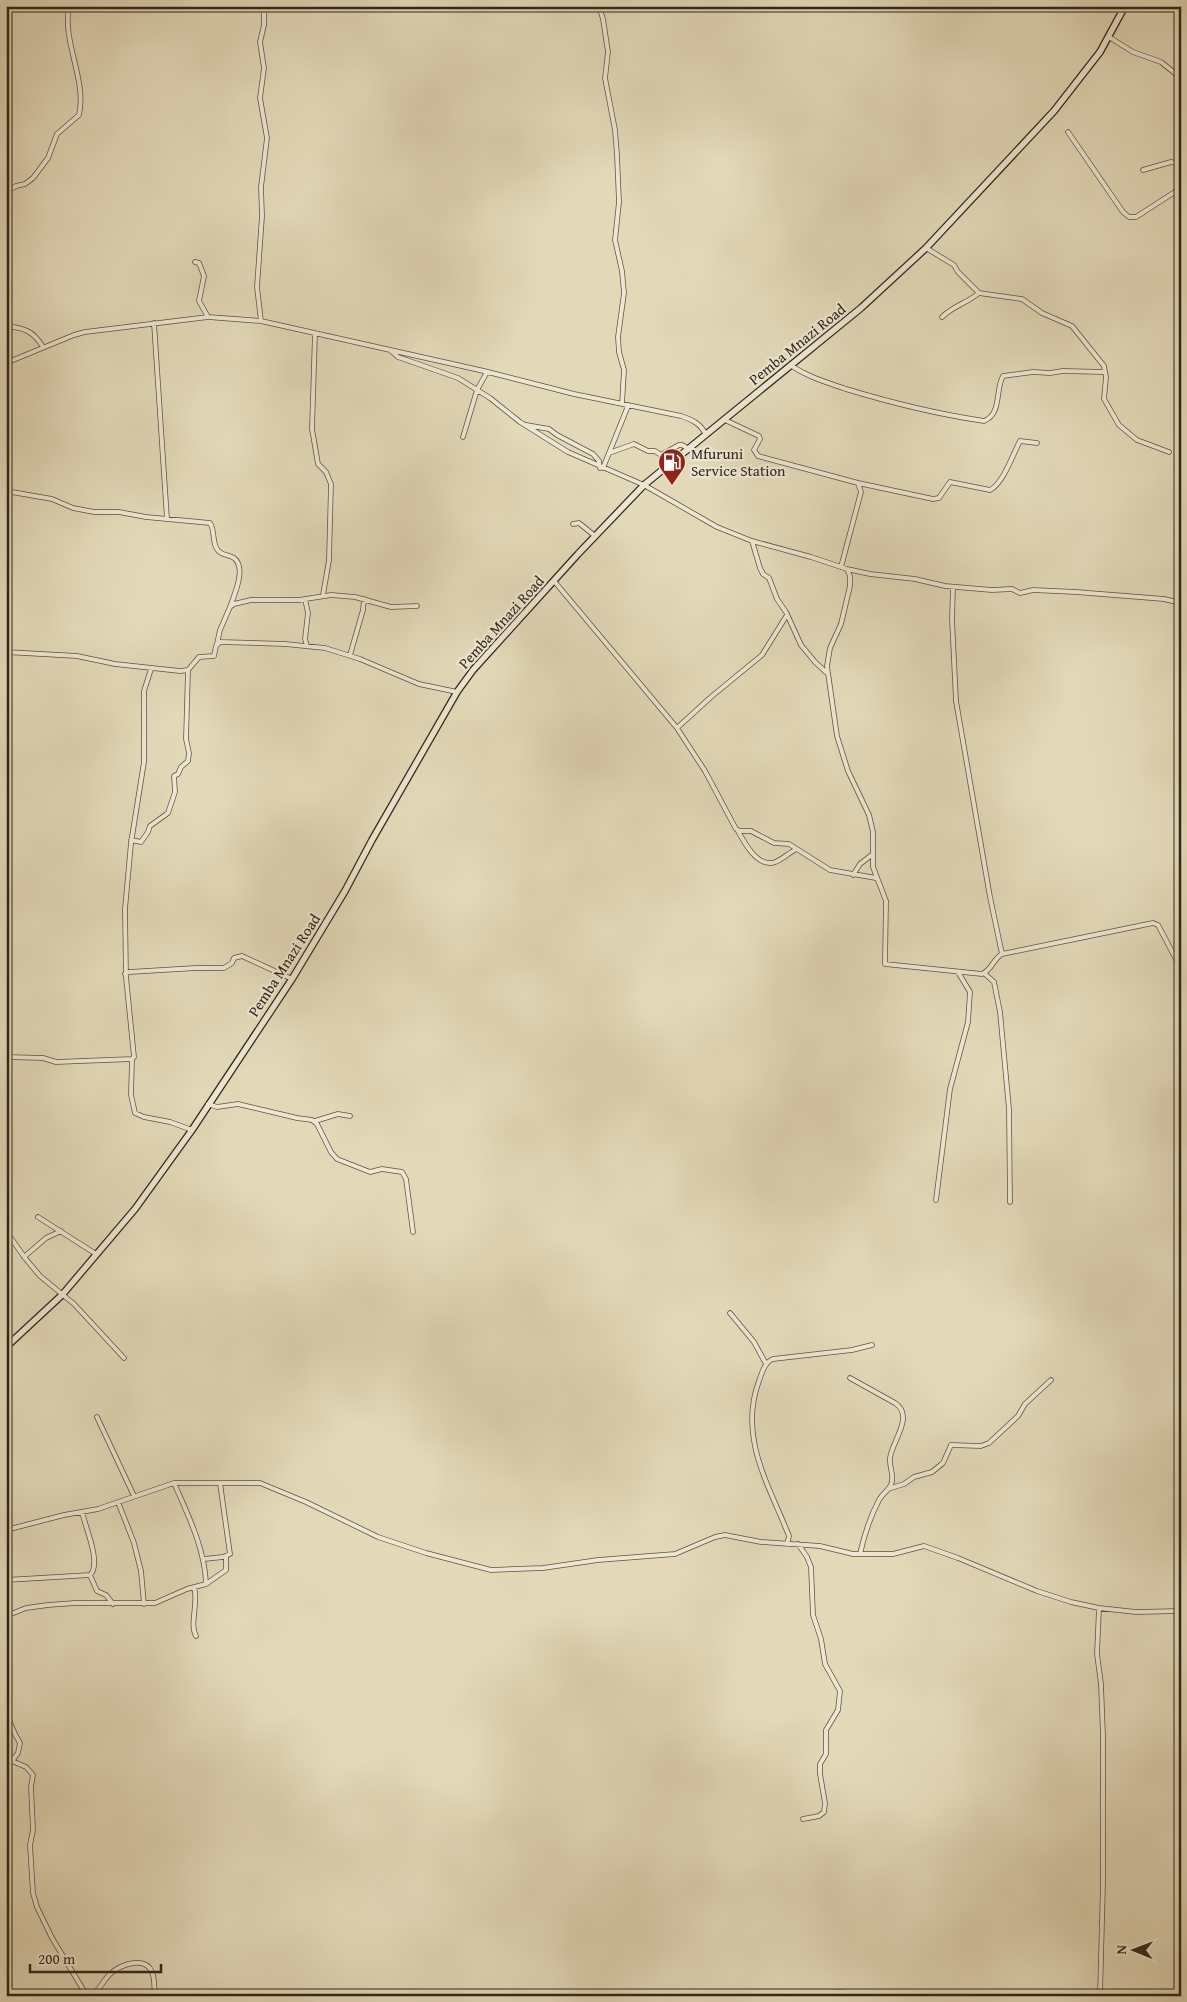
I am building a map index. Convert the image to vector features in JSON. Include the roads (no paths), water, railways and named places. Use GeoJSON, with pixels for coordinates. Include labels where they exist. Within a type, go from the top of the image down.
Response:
{"type":"FeatureCollection","features":[{"type":"Feature","properties":{"kind":"main road","name":"Pemba Mnazi Road"},"geometry":{"type":"LineString","coordinates":[[6,1347],[62,1295],[135,1209],[192,1130],[292,979],[345,891],[457,692],[473,670],[644,485],[861,308],[926,248],[1001,170],[1054,111],[1088,68],[1109,37],[1125,6]]}},
{"type":"Feature","properties":{"kind":"street"},"geometry":{"type":"LineString","coordinates":[[6,192],[16,186],[25,184],[33,178],[48,158],[57,134],[79,115],[80,96],[70,37],[69,6]]}},
{"type":"Feature","properties":{"kind":"street"},"geometry":{"type":"LineString","coordinates":[[261,320],[257,287],[262,216],[261,187],[267,138],[260,98],[264,68],[260,42],[264,24],[264,6]]}},
{"type":"Feature","properties":{"kind":"street"},"geometry":{"type":"LineString","coordinates":[[599,6],[608,52],[605,78],[615,130],[617,155],[619,202],[615,240],[622,270],[624,293],[618,336],[619,352],[624,370],[622,404]]}},
{"type":"Feature","properties":{"kind":"street"},"geometry":{"type":"LineString","coordinates":[[1109,37],[1142,56],[1161,62],[1181,78]]}},
{"type":"Feature","properties":{"kind":"street"},"geometry":{"type":"LineString","coordinates":[[1068,132],[1122,212],[1129,217],[1136,217],[1181,188]]}},
{"type":"Feature","properties":{"kind":"street"},"geometry":{"type":"LineString","coordinates":[[1143,170],[1171,162],[1181,164]]}},
{"type":"Feature","properties":{"kind":"street"},"geometry":{"type":"LineString","coordinates":[[926,248],[954,264],[958,272],[979,293],[1022,299],[1042,313],[1076,328],[1102,361],[1105,372],[1104,399],[1119,425],[1137,440],[1169,452]]}},
{"type":"Feature","properties":{"kind":"street"},"geometry":{"type":"LineString","coordinates":[[195,262],[199,263],[204,276],[200,288],[199,302],[208,317]]}},
{"type":"Feature","properties":{"kind":"street"},"geometry":{"type":"LineString","coordinates":[[942,317],[950,309],[972,299],[979,293]]}},
{"type":"Feature","properties":{"kind":"street"},"geometry":{"type":"LineString","coordinates":[[6,363],[85,332],[208,317],[261,320],[628,406],[681,416],[694,421],[703,428],[706,436]]}},
{"type":"Feature","properties":{"kind":"street"},"geometry":{"type":"LineString","coordinates":[[154,323],[167,519]]}},
{"type":"Feature","properties":{"kind":"street"},"geometry":{"type":"LineString","coordinates":[[6,326],[29,331],[36,336],[43,347]]}},
{"type":"Feature","properties":{"kind":"street"},"geometry":{"type":"LineString","coordinates":[[315,333],[312,428],[318,464],[326,472],[331,484],[328,560],[322,595]]}},
{"type":"Feature","properties":{"kind":"street"},"geometry":{"type":"LineString","coordinates":[[390,350],[398,357],[458,378],[524,425],[568,452],[601,468],[644,485],[717,527],[752,541],[847,569],[915,579],[953,587],[992,590],[1008,589],[1020,593],[1033,590],[1076,592],[1164,599],[1181,603]]}},
{"type":"Feature","properties":{"kind":"street"},"geometry":{"type":"LineString","coordinates":[[790,365],[817,379],[872,397],[944,414],[984,421],[993,415],[996,409],[1003,376],[1033,372],[1105,372]]}},
{"type":"Feature","properties":{"kind":"street"},"geometry":{"type":"LineString","coordinates":[[463,437],[477,390],[487,372]]}},
{"type":"Feature","properties":{"kind":"street"},"geometry":{"type":"LineString","coordinates":[[601,468],[628,406]]}},
{"type":"Feature","properties":{"kind":"street"},"geometry":{"type":"LineString","coordinates":[[725,420],[759,436],[760,439],[754,450],[758,456],[858,483],[933,499],[939,498],[950,482],[990,490],[994,489],[1020,441],[1037,443]]}},
{"type":"Feature","properties":{"kind":"street"},"geometry":{"type":"LineString","coordinates":[[524,425],[550,429],[557,435],[593,454],[599,461],[601,468]]}},
{"type":"Feature","properties":{"kind":"street"},"geometry":{"type":"LineString","coordinates":[[609,453],[634,444],[661,455],[679,445],[689,449]]}},
{"type":"Feature","properties":{"kind":"street"},"geometry":{"type":"LineString","coordinates":[[841,567],[860,492],[858,483]]}},
{"type":"Feature","properties":{"kind":"street"},"geometry":{"type":"LineString","coordinates":[[6,491],[52,499],[81,510],[119,512],[131,515],[210,523],[215,546],[218,551],[235,558],[239,570],[237,590],[220,630],[214,656],[196,658],[188,670],[186,730],[188,758],[178,774],[174,776],[174,792],[167,815],[150,826],[141,842],[132,840]]}},
{"type":"Feature","properties":{"kind":"street"},"geometry":{"type":"LineString","coordinates":[[573,524],[579,523],[595,536]]}},
{"type":"Feature","properties":{"kind":"street"},"geometry":{"type":"LineString","coordinates":[[752,541],[760,568],[763,574],[769,578],[801,645],[828,674]]}},
{"type":"Feature","properties":{"kind":"street"},"geometry":{"type":"LineString","coordinates":[[847,569],[850,576],[850,586],[841,624],[827,658],[828,674],[832,713],[837,736],[848,771],[872,824],[873,867],[886,901],[885,964],[985,974],[994,982],[1000,1012],[1009,1109],[1010,1202]]}},
{"type":"Feature","properties":{"kind":"street"},"geometry":{"type":"LineString","coordinates":[[554,581],[677,728],[705,771],[738,831],[754,854],[768,862],[775,862],[797,849]]}},
{"type":"Feature","properties":{"kind":"street"},"geometry":{"type":"LineString","coordinates":[[953,587],[952,620],[956,701],[990,897],[1002,954]]}},
{"type":"Feature","properties":{"kind":"street"},"geometry":{"type":"LineString","coordinates":[[230,606],[251,600],[306,599],[322,595],[342,595],[391,607],[417,606]]}},
{"type":"Feature","properties":{"kind":"street"},"geometry":{"type":"LineString","coordinates":[[306,599],[308,613],[305,639],[307,646]]}},
{"type":"Feature","properties":{"kind":"street"},"geometry":{"type":"LineString","coordinates":[[350,655],[364,600]]}},
{"type":"Feature","properties":{"kind":"street"},"geometry":{"type":"LineString","coordinates":[[677,728],[706,701],[762,655],[787,615]]}},
{"type":"Feature","properties":{"kind":"street"},"geometry":{"type":"LineString","coordinates":[[217,646],[220,642],[325,648],[350,655],[419,684],[457,692]]}},
{"type":"Feature","properties":{"kind":"street"},"geometry":{"type":"LineString","coordinates":[[6,652],[77,656],[151,669],[188,670]]}},
{"type":"Feature","properties":{"kind":"street"},"geometry":{"type":"LineString","coordinates":[[151,669],[144,691],[144,762],[132,840],[125,910],[125,974],[128,1018],[134,1054],[132,1059],[131,1094],[135,1112],[144,1117],[170,1122],[192,1130]]}},
{"type":"Feature","properties":{"kind":"street"},"geometry":{"type":"LineString","coordinates":[[738,831],[751,830],[771,842],[786,843],[830,870],[876,878]]}},
{"type":"Feature","properties":{"kind":"street"},"geometry":{"type":"LineString","coordinates":[[854,875],[860,864],[873,854]]}},
{"type":"Feature","properties":{"kind":"street"},"geometry":{"type":"LineString","coordinates":[[985,974],[990,970],[996,957],[1002,954],[1153,923],[1158,925],[1177,961]]}},
{"type":"Feature","properties":{"kind":"street"},"geometry":{"type":"LineString","coordinates":[[125,974],[129,972],[224,968],[232,963],[234,958],[242,956],[292,979]]}},
{"type":"Feature","properties":{"kind":"street"},"geometry":{"type":"LineString","coordinates":[[936,1200],[950,1089],[968,1022],[970,992],[958,972]]}},
{"type":"Feature","properties":{"kind":"street"},"geometry":{"type":"LineString","coordinates":[[6,1057],[43,1058],[56,1062],[132,1059]]}},
{"type":"Feature","properties":{"kind":"street"},"geometry":{"type":"LineString","coordinates":[[208,1104],[217,1107],[238,1104],[315,1121],[338,1114],[350,1116]]}},
{"type":"Feature","properties":{"kind":"street"},"geometry":{"type":"LineString","coordinates":[[315,1121],[331,1152],[337,1159],[370,1172],[388,1170],[404,1174],[413,1232]]}},
{"type":"Feature","properties":{"kind":"street"},"geometry":{"type":"LineString","coordinates":[[38,1217],[96,1254]]}},
{"type":"Feature","properties":{"kind":"street"},"geometry":{"type":"LineString","coordinates":[[6,1230],[24,1257],[40,1276],[86,1316],[124,1358]]}},
{"type":"Feature","properties":{"kind":"street"},"geometry":{"type":"LineString","coordinates":[[24,1257],[46,1238],[60,1231]]}},
{"type":"Feature","properties":{"kind":"street"},"geometry":{"type":"LineString","coordinates":[[730,1313],[754,1342],[766,1364]]}},
{"type":"Feature","properties":{"kind":"street"},"geometry":{"type":"LineString","coordinates":[[787,1544],[789,1536],[757,1459],[753,1444],[752,1407],[766,1364],[774,1359],[852,1350],[872,1345]]}},
{"type":"Feature","properties":{"kind":"street"},"geometry":{"type":"LineString","coordinates":[[850,1378],[903,1409],[902,1423],[890,1459],[892,1477],[888,1489],[878,1501],[865,1533],[860,1554]]}},
{"type":"Feature","properties":{"kind":"street"},"geometry":{"type":"LineString","coordinates":[[888,1489],[932,1472],[944,1463],[951,1445],[981,1446],[989,1443],[1018,1416],[1025,1404],[1051,1380]]}},
{"type":"Feature","properties":{"kind":"street"},"geometry":{"type":"LineString","coordinates":[[97,1418],[134,1496]]}},
{"type":"Feature","properties":{"kind":"street"},"geometry":{"type":"LineString","coordinates":[[174,1483],[199,1543],[204,1559],[206,1584]]}},
{"type":"Feature","properties":{"kind":"street"},"geometry":{"type":"LineString","coordinates":[[6,1530],[98,1509],[174,1483],[264,1484],[378,1537],[491,1570],[543,1568],[598,1560],[675,1554],[715,1536],[725,1535],[761,1542],[820,1546],[842,1552],[860,1554],[894,1554],[905,1552],[918,1546],[926,1546],[1036,1591],[1071,1602],[1099,1608],[1136,1612],[1181,1611]]}},
{"type":"Feature","properties":{"kind":"street"},"geometry":{"type":"LineString","coordinates":[[204,1559],[226,1557],[230,1554],[220,1483]]}},
{"type":"Feature","properties":{"kind":"street"},"geometry":{"type":"LineString","coordinates":[[118,1502],[134,1542],[141,1571],[144,1604]]}},
{"type":"Feature","properties":{"kind":"street"},"geometry":{"type":"LineString","coordinates":[[6,1580],[90,1575],[93,1573],[93,1549],[82,1512]]}},
{"type":"Feature","properties":{"kind":"street"},"geometry":{"type":"LineString","coordinates":[[798,1544],[809,1561],[812,1576],[813,1615],[821,1639],[825,1664],[840,1688],[841,1697],[838,1710],[826,1730],[826,1754],[820,1764],[825,1803],[824,1812],[819,1816],[803,1819]]}},
{"type":"Feature","properties":{"kind":"street"},"geometry":{"type":"LineString","coordinates":[[6,1616],[26,1608],[39,1606],[75,1603],[155,1603],[206,1584],[226,1570],[226,1557]]}},
{"type":"Feature","properties":{"kind":"street"},"geometry":{"type":"LineString","coordinates":[[90,1575],[97,1591],[106,1595],[113,1604]]}},
{"type":"Feature","properties":{"kind":"street"},"geometry":{"type":"LineString","coordinates":[[194,1587],[197,1594],[193,1628],[196,1636]]}},
{"type":"Feature","properties":{"kind":"street"},"geometry":{"type":"LineString","coordinates":[[1098,1996],[1100,1987],[1103,1883],[1103,1736],[1101,1684],[1097,1654],[1099,1608]]}},
{"type":"Feature","properties":{"kind":"street"},"geometry":{"type":"LineString","coordinates":[[6,1690],[8,1721],[12,1732],[20,1743],[18,1752],[12,1761],[26,1768],[33,1775],[31,1787],[33,1830],[30,1845],[31,1877],[35,1900],[52,1938],[87,1996]]}},
{"type":"Feature","properties":{"kind":"street"},"geometry":{"type":"LineString","coordinates":[[92,1996],[111,1974],[118,1969],[138,1963],[146,1964],[152,1971],[155,1996]]}},
{"type":"Feature","properties":{"kind":"street"},"geometry":{"type":"LineString","coordinates":[[806,1996],[838,1992],[886,1996]]}},
{"type":"Feature","properties":{"kind":"place","name":"Mfuruni Service Station"},"geometry":{"type":"Point","coordinates":[672,486]}}]}
